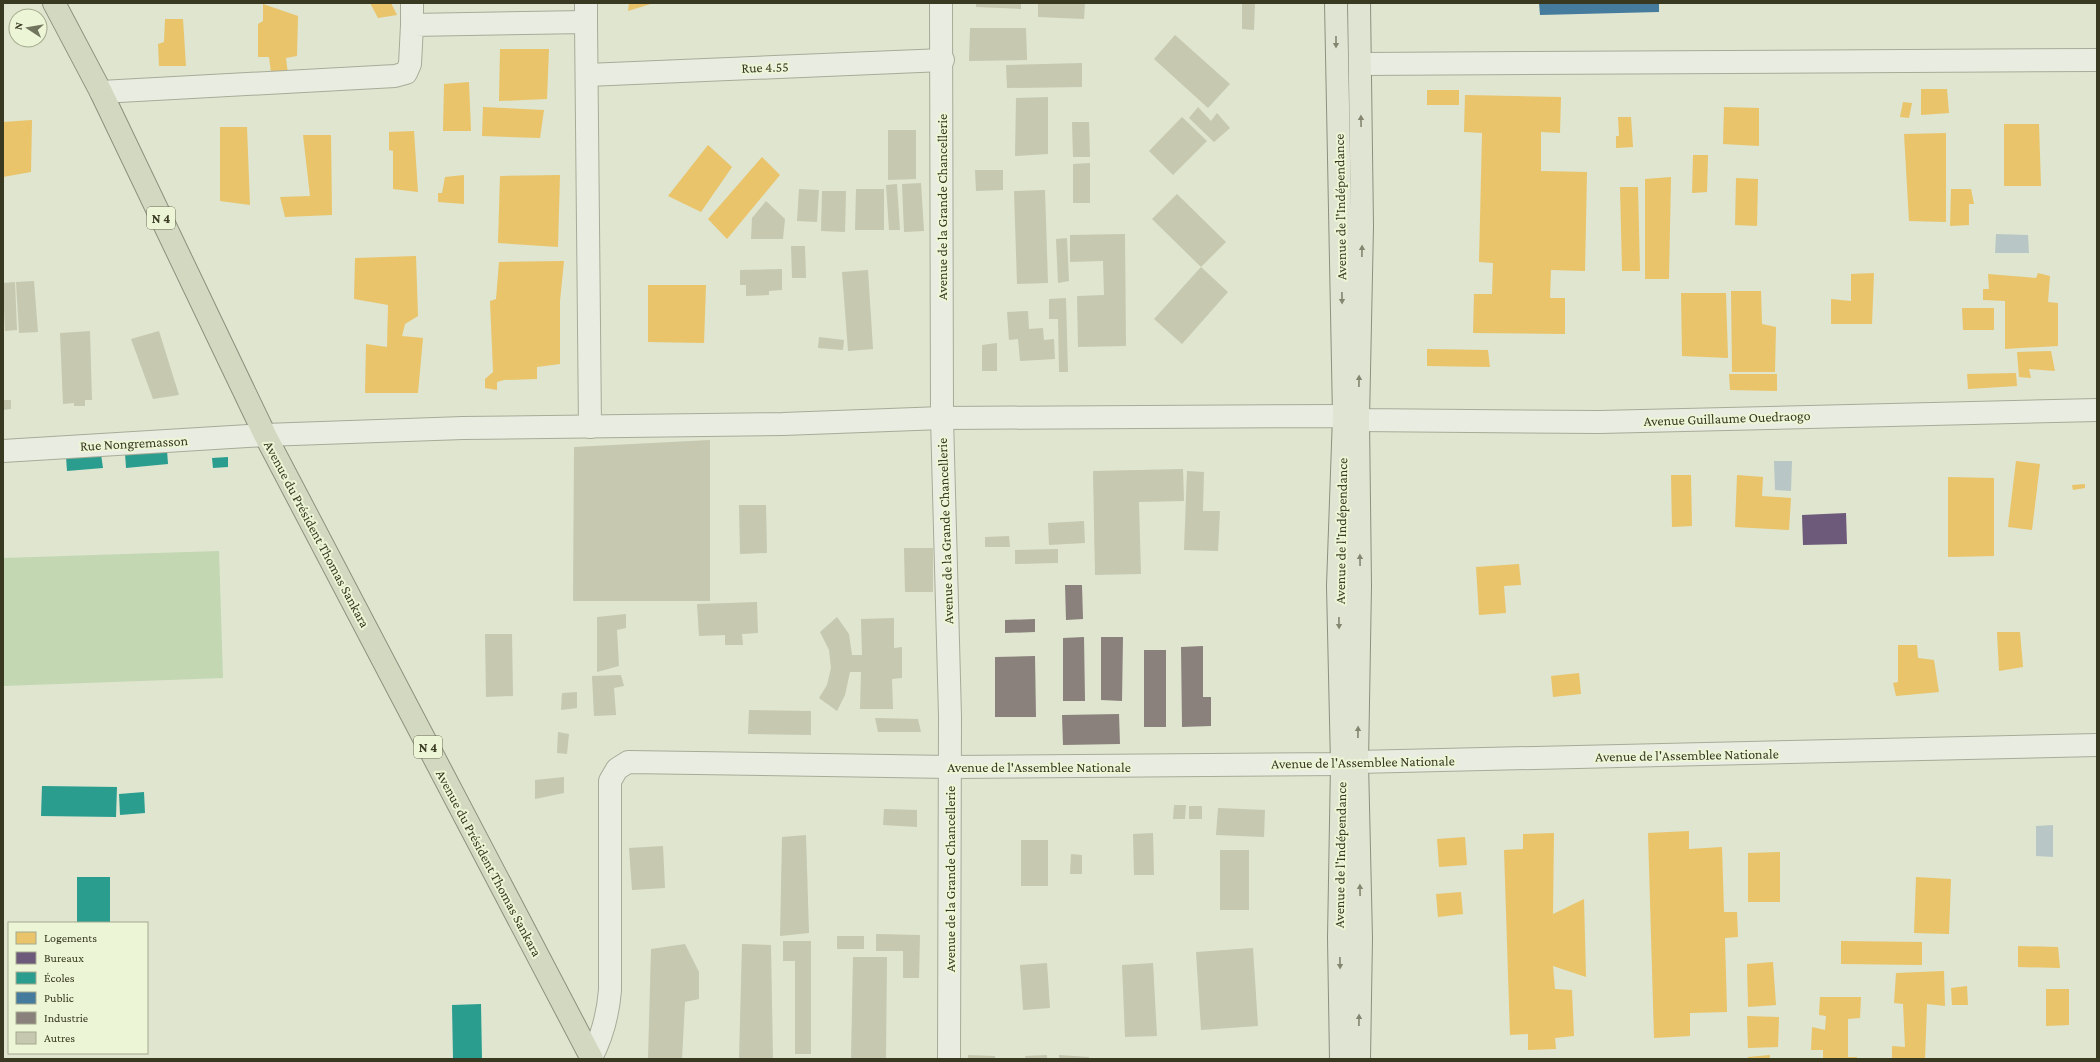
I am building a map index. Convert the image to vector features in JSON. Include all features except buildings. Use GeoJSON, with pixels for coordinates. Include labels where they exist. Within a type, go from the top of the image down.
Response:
{"type":"FeatureCollection","features":[{"type":"Feature","properties":{"kind":"highway","name":"Avenue du Président Thomas Sankara"},"geometry":{"type":"LineString","coordinates":[[54,3],[101,92],[265,435],[591,1059]]}},
{"type":"Feature","properties":{"kind":"main road","name":"Avenue de l'Indépendance"},"geometry":{"type":"LineString","coordinates":[[1336,3],[1351,418],[1360,585],[1339,938],[1341,1059]]}},
{"type":"Feature","properties":{"kind":"main road","name":"Avenue de l'Indépendance"},"geometry":{"type":"LineString","coordinates":[[1359,3],[1362,226],[1351,418],[1338,586],[1361,938],[1359,1059]]}},
{"type":"Feature","properties":{"kind":"main road"},"geometry":{"type":"LineString","coordinates":[[1338,586],[1360,585]]}},
{"type":"Feature","properties":{"kind":"main road"},"geometry":{"type":"LineString","coordinates":[[1339,938],[1361,938]]}},
{"type":"Feature","properties":{"kind":"street"},"geometry":{"type":"LineString","coordinates":[[101,92],[395,76],[406,73],[410,64],[412,3]]}},
{"type":"Feature","properties":{"kind":"street","name":"Avenue de la Grande Chancellerie"},"geometry":{"type":"LineString","coordinates":[[941,3],[943,60],[942,418],[950,767],[949,1059]]}},
{"type":"Feature","properties":{"kind":"street"},"geometry":{"type":"LineString","coordinates":[[412,25],[586,13],[590,427]]}},
{"type":"Feature","properties":{"kind":"street","name":"Rue 4.55"},"geometry":{"type":"LineString","coordinates":[[587,75],[943,60]]}},
{"type":"Feature","properties":{"kind":"street"},"geometry":{"type":"LineString","coordinates":[[1361,64],[2097,60]]}},
{"type":"Feature","properties":{"kind":"street","name":"Avenue Guillaume Ouedraogo"},"geometry":{"type":"LineString","coordinates":[[942,418],[1351,418],[1599,422],[2097,410]]}},
{"type":"Feature","properties":{"kind":"street","name":"Rue Nongremasson"},"geometry":{"type":"LineString","coordinates":[[3,450],[265,435],[463,428],[782,424],[942,418]]}},
{"type":"Feature","properties":{"kind":"street","name":"Avenue de l'Assemblee Nationale"},"geometry":{"type":"LineString","coordinates":[[591,1059],[601,1038],[608,1015],[610,990],[610,781],[617,768],[628,762],[950,767],[1349,763],[2097,745]]}},
{"type":"Feature","properties":{"kind":"green space"},"geometry":{"type":"Polygon","coordinates":[[[219,551],[223,678],[3,686],[3,558],[219,551]]]}},
{"type":"Feature","properties":{"kind":"shaded area"},"geometry":{"type":"Polygon","coordinates":[[[1996,234],[2028,235],[2029,253],[1995,253],[1996,234]]]}},
{"type":"Feature","properties":{"kind":"shaded area"},"geometry":{"type":"Polygon","coordinates":[[[1774,461],[1792,461],[1791,491],[1775,490],[1774,461]]]}},
{"type":"Feature","properties":{"kind":"shaded area"},"geometry":{"type":"Polygon","coordinates":[[[2053,825],[2053,857],[2036,856],[2036,826],[2053,825]]]}}]}
